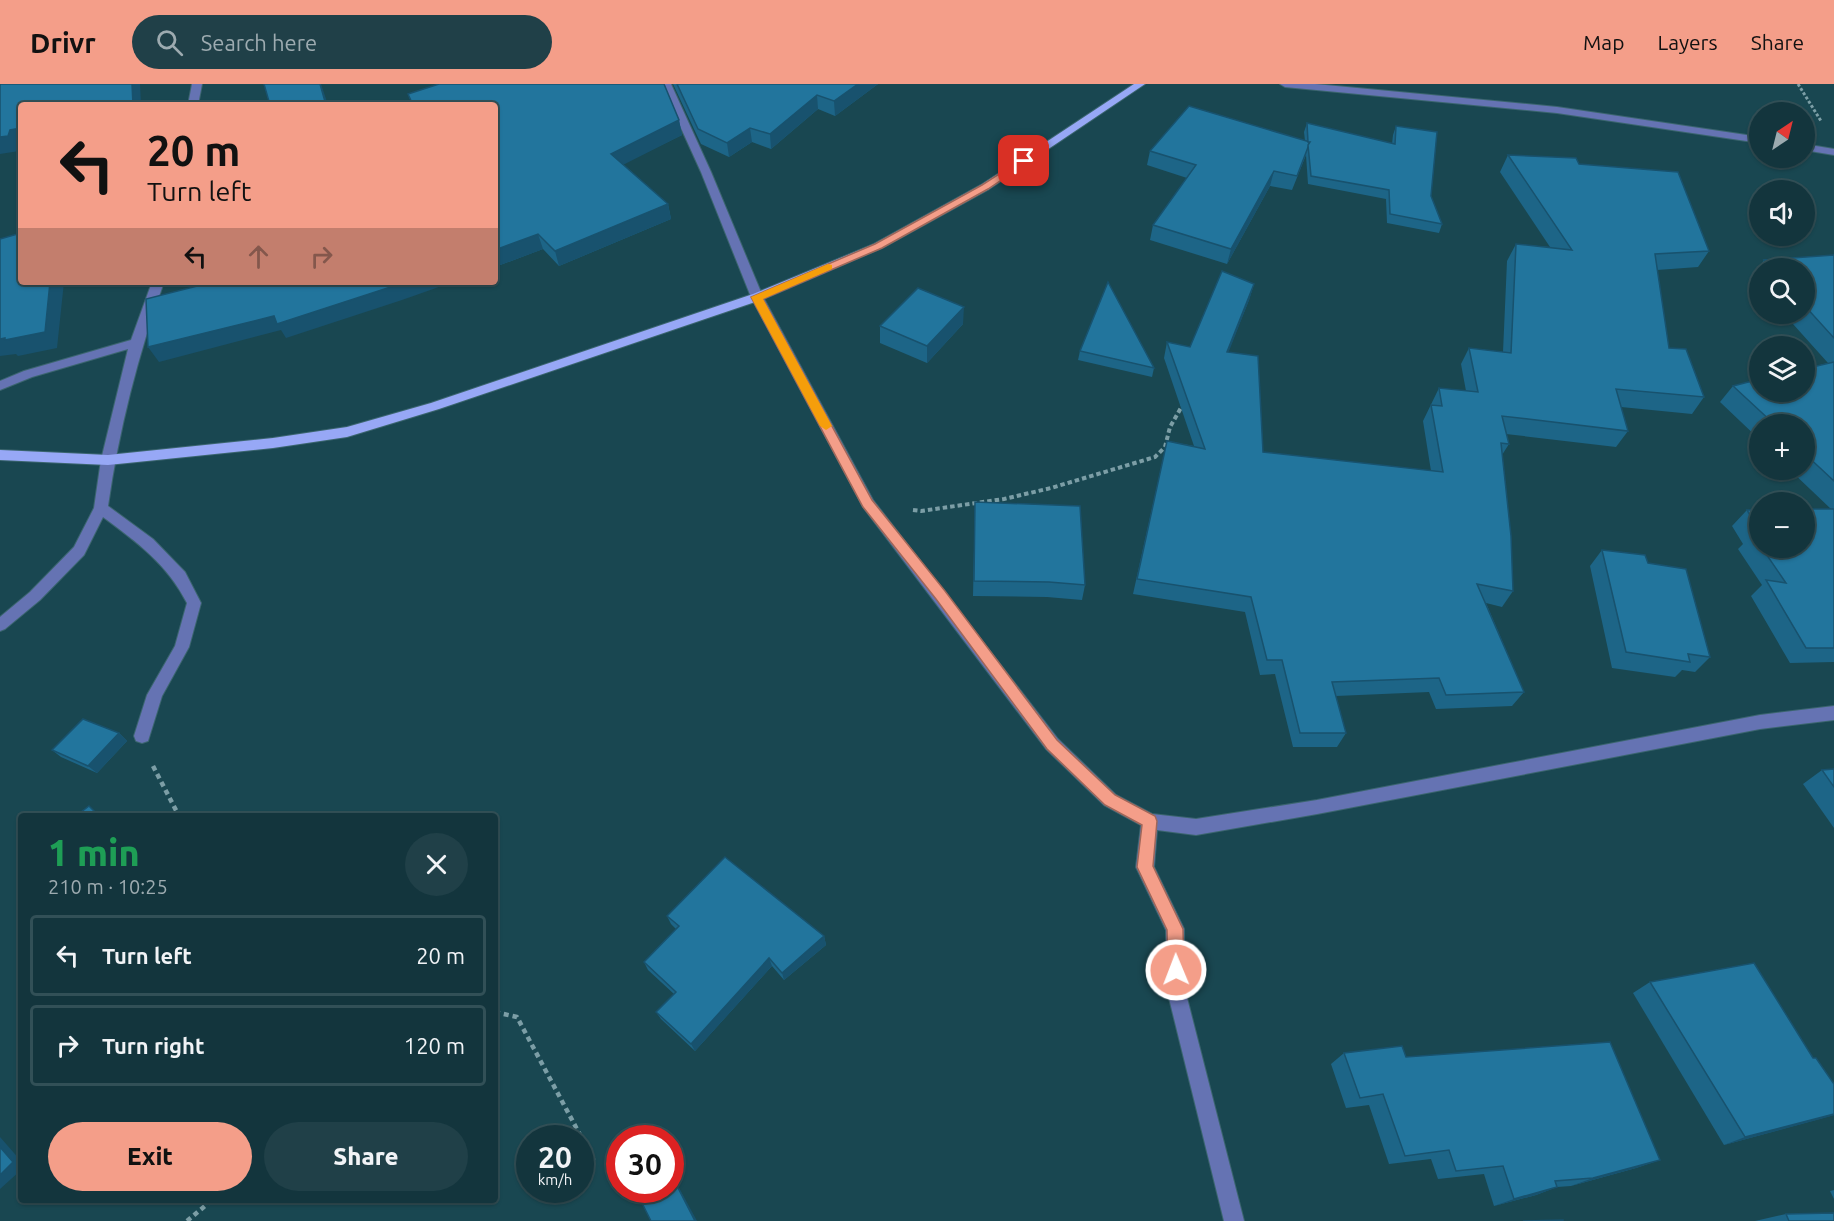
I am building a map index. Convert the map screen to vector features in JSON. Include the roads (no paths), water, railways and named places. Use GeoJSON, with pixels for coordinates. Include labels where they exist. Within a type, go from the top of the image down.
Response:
{"type":"FeatureCollection","features":[{"type":"Feature","properties":{"kind":"main road"},"geometry":{"type":"LineString","coordinates":[[0,454],[108,460],[273,443],[347,432],[435,406],[757,297],[878,246],[985,187],[1140,84]]}},
{"type":"Feature","properties":{"kind":"street"},"geometry":{"type":"LineString","coordinates":[[194,102],[197,84]]}},
{"type":"Feature","properties":{"kind":"street"},"geometry":{"type":"LineString","coordinates":[[666,84],[706,172],[757,297],[867,503],[940,595],[1052,744],[1110,800],[1150,821],[1196,827],[1317,807],[1760,722],[1834,713]]}},
{"type":"Feature","properties":{"kind":"street"},"geometry":{"type":"LineString","coordinates":[[1285,84],[1557,110],[1749,138]]}},
{"type":"Feature","properties":{"kind":"street"},"geometry":{"type":"LineString","coordinates":[[1815,149],[1834,152]]}},
{"type":"Feature","properties":{"kind":"street"},"geometry":{"type":"LineString","coordinates":[[0,625],[35,596],[79,551],[101,508],[108,460],[136,343],[157,285]]}},
{"type":"Feature","properties":{"kind":"street"},"geometry":{"type":"LineString","coordinates":[[0,386],[28,374],[136,343]]}},
{"type":"Feature","properties":{"kind":"street"},"geometry":{"type":"LineString","coordinates":[[101,508],[148,543],[180,576],[194,603],[182,647],[155,695],[142,736]]}},
{"type":"Feature","properties":{"kind":"street"},"geometry":{"type":"LineString","coordinates":[[1150,821],[1145,867],[1175,929],[1176,990],[1234,1221]]}}]}
